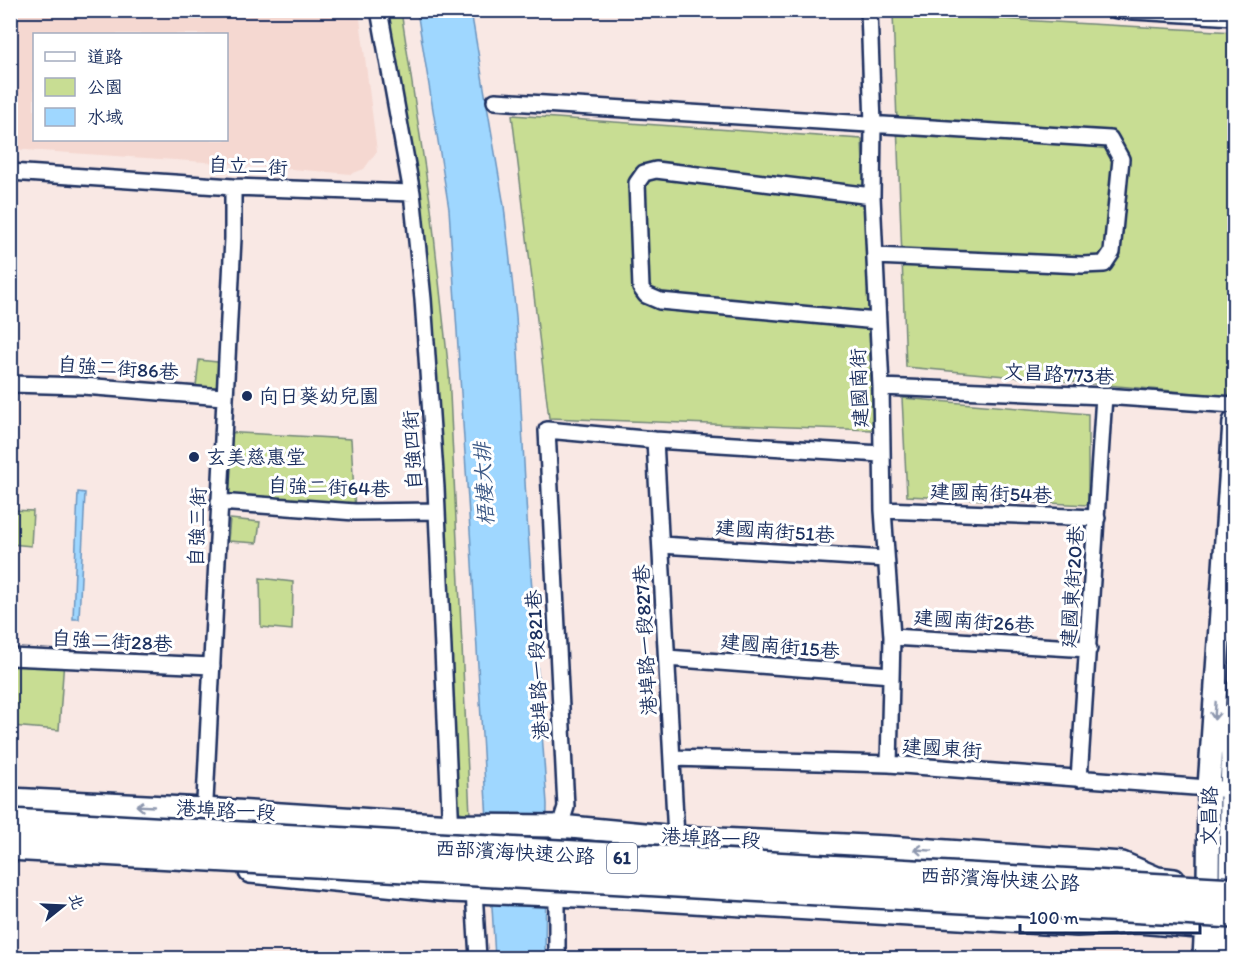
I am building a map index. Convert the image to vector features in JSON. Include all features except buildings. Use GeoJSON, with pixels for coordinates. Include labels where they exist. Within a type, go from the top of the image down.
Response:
{"type":"FeatureCollection","features":[{"type":"Feature","properties":{"kind":"highway","name":"西部濱海快速公路"},"geometry":{"type":"LineString","coordinates":[[10,823],[232,848],[1225,925]]}},
{"type":"Feature","properties":{"kind":"highway"},"geometry":{"type":"LineString","coordinates":[[232,848],[269,832],[363,830],[1156,878]]}},
{"type":"Feature","properties":{"kind":"highway","name":"西部濱海快速公路"},"geometry":{"type":"LineString","coordinates":[[10,846],[232,848],[1233,888]]}},
{"type":"Feature","properties":{"kind":"highway"},"geometry":{"type":"LineString","coordinates":[[232,848],[265,868],[301,872],[1025,912],[1138,922]]}},
{"type":"Feature","properties":{"kind":"street","name":"自強四街"},"geometry":{"type":"LineString","coordinates":[[379,10],[412,193],[429,376],[451,825],[450,891]]}},
{"type":"Feature","properties":{"kind":"street","name":"建國南街"},"geometry":{"type":"LineString","coordinates":[[869,10],[873,126],[872,196],[881,387],[883,510],[892,637],[889,764]]}},
{"type":"Feature","properties":{"kind":"street"},"geometry":{"type":"LineString","coordinates":[[1117,10],[1234,17]]}},
{"type":"Feature","properties":{"kind":"street"},"geometry":{"type":"LineString","coordinates":[[495,101],[1110,139],[1121,159],[1112,252],[1104,264],[1070,265],[875,256]]}},
{"type":"Feature","properties":{"kind":"street"},"geometry":{"type":"LineString","coordinates":[[872,196],[656,170],[644,173],[637,183],[641,288],[646,295],[660,301],[877,321]]}},
{"type":"Feature","properties":{"kind":"street","name":"自立二街"},"geometry":{"type":"LineString","coordinates":[[10,172],[233,187],[412,193]]}},
{"type":"Feature","properties":{"kind":"street","name":"自強三街"},"geometry":{"type":"LineString","coordinates":[[201,868],[231,290],[233,187]]}},
{"type":"Feature","properties":{"kind":"street","name":"自強二街86巷"},"geometry":{"type":"LineString","coordinates":[[10,384],[83,386],[224,397]]}},
{"type":"Feature","properties":{"kind":"street","name":"文昌路773巷"},"geometry":{"type":"LineString","coordinates":[[881,387],[1104,396],[1234,405]]}},
{"type":"Feature","properties":{"kind":"street","name":"建國東街20巷"},"geometry":{"type":"LineString","coordinates":[[1079,779],[1104,396]]}},
{"type":"Feature","properties":{"kind":"street","name":"文昌路"},"geometry":{"type":"LineString","coordinates":[[1225,925],[1208,884],[1209,787],[1234,422]]}},
{"type":"Feature","properties":{"kind":"street","name":"港埠路一段821巷"},"geometry":{"type":"LineString","coordinates":[[556,958],[556,896],[560,826],[566,807],[547,430],[655,440]]}},
{"type":"Feature","properties":{"kind":"street"},"geometry":{"type":"LineString","coordinates":[[655,440],[881,454]]}},
{"type":"Feature","properties":{"kind":"street","name":"港埠路一段827巷"},"geometry":{"type":"LineString","coordinates":[[655,440],[676,837]]}},
{"type":"Feature","properties":{"kind":"street","name":"自強二街64巷"},"geometry":{"type":"LineString","coordinates":[[219,502],[355,512],[437,511]]}},
{"type":"Feature","properties":{"kind":"street","name":"建國南街54巷"},"geometry":{"type":"LineString","coordinates":[[883,510],[1097,518]]}},
{"type":"Feature","properties":{"kind":"street","name":"建國南街51巷"},"geometry":{"type":"LineString","coordinates":[[661,545],[886,559]]}},
{"type":"Feature","properties":{"kind":"street","name":"建國南街26巷"},"geometry":{"type":"LineString","coordinates":[[892,637],[1089,649]]}},
{"type":"Feature","properties":{"kind":"street","name":"自強二街28巷"},"geometry":{"type":"LineString","coordinates":[[10,657],[212,666]]}},
{"type":"Feature","properties":{"kind":"street","name":"建國南街15巷"},"geometry":{"type":"LineString","coordinates":[[667,658],[891,675]]}},
{"type":"Feature","properties":{"kind":"street","name":"文昌路"},"geometry":{"type":"LineString","coordinates":[[1224,958],[1225,925],[1233,888],[1234,712]]}},
{"type":"Feature","properties":{"kind":"street","name":"建國東街"},"geometry":{"type":"LineString","coordinates":[[672,758],[889,764],[1233,790]]}},
{"type":"Feature","properties":{"kind":"street","name":"港埠路一段"},"geometry":{"type":"LineString","coordinates":[[10,799],[451,825],[560,826],[676,837],[888,847],[1122,863],[1156,878],[1233,888]]}},
{"type":"Feature","properties":{"kind":"street","name":"港埠路一段"},"geometry":{"type":"LineString","coordinates":[[10,834],[1029,893],[1108,888],[1156,878]]}},
{"type":"Feature","properties":{"kind":"street","name":"港埠路一段"},"geometry":{"type":"LineString","coordinates":[[10,856],[201,868],[450,891],[627,898],[1077,925],[1138,922],[1225,925]]}},
{"type":"Feature","properties":{"kind":"street"},"geometry":{"type":"LineString","coordinates":[[474,891],[478,958]]}},
{"type":"Feature","properties":{"kind":"street","name":"港埠路一段"},"geometry":{"type":"LineString","coordinates":[[1029,893],[1102,910],[1138,922]]}},
{"type":"Feature","properties":{"kind":"street","name":"文昌路"},"geometry":{"type":"LineString","coordinates":[[1204,958],[1225,925]]}},
{"type":"Feature","properties":{"kind":"shaded area"},"geometry":{"type":"Polygon","coordinates":[[[10,11],[359,11],[377,151],[364,169],[351,174],[11,149],[10,11]]]}},
{"type":"Feature","properties":{"kind":"green space"},"geometry":{"type":"Polygon","coordinates":[[[378,11],[401,11],[431,208],[449,373],[470,815],[450,809],[413,213],[378,11]]]}},
{"type":"Feature","properties":{"kind":"green space"},"geometry":{"type":"Polygon","coordinates":[[[893,13],[1234,32],[1234,228],[1229,396],[906,367],[893,13]]]}},
{"type":"Feature","properties":{"kind":"green space"},"geometry":{"type":"Polygon","coordinates":[[[512,115],[862,139],[873,430],[549,418],[512,115]]]}},
{"type":"Feature","properties":{"kind":"green space"},"geometry":{"type":"Polygon","coordinates":[[[199,360],[226,363],[223,397],[195,395],[199,360]]]}},
{"type":"Feature","properties":{"kind":"green space"},"geometry":{"type":"Polygon","coordinates":[[[902,398],[1088,414],[1088,505],[907,496],[902,398]]]}},
{"type":"Feature","properties":{"kind":"green space"},"geometry":{"type":"Polygon","coordinates":[[[222,432],[351,439],[355,512],[219,502],[222,432]]]}},
{"type":"Feature","properties":{"kind":"green space"},"geometry":{"type":"Polygon","coordinates":[[[11,510],[33,511],[31,546],[11,544],[11,510]]]}},
{"type":"Feature","properties":{"kind":"green space"},"geometry":{"type":"Polygon","coordinates":[[[230,519],[260,522],[257,543],[228,541],[230,519]]]}},
{"type":"Feature","properties":{"kind":"green space"},"geometry":{"type":"Polygon","coordinates":[[[260,578],[293,582],[292,630],[261,627],[260,578]]]}},
{"type":"Feature","properties":{"kind":"green space"},"geometry":{"type":"Polygon","coordinates":[[[10,656],[64,660],[59,730],[11,726],[10,656]]]}},
{"type":"Feature","properties":{"kind":"water","name":"梧棲大排"},"geometry":{"type":"Polygon","coordinates":[[[417,11],[471,11],[504,206],[516,316],[527,518],[547,804],[545,958],[495,958],[449,209],[417,11]]]}},
{"type":"Feature","properties":{"kind":"water"},"geometry":{"type":"Polygon","coordinates":[[[78,492],[85,493],[79,619],[73,619],[78,492]]]}},
{"type":"Feature","properties":{"kind":"place","name":"向日葵幼兒園"},"geometry":{"type":"Point","coordinates":[247,396]}},
{"type":"Feature","properties":{"kind":"place","name":"玄美慈惠堂"},"geometry":{"type":"Point","coordinates":[194,457]}}]}
